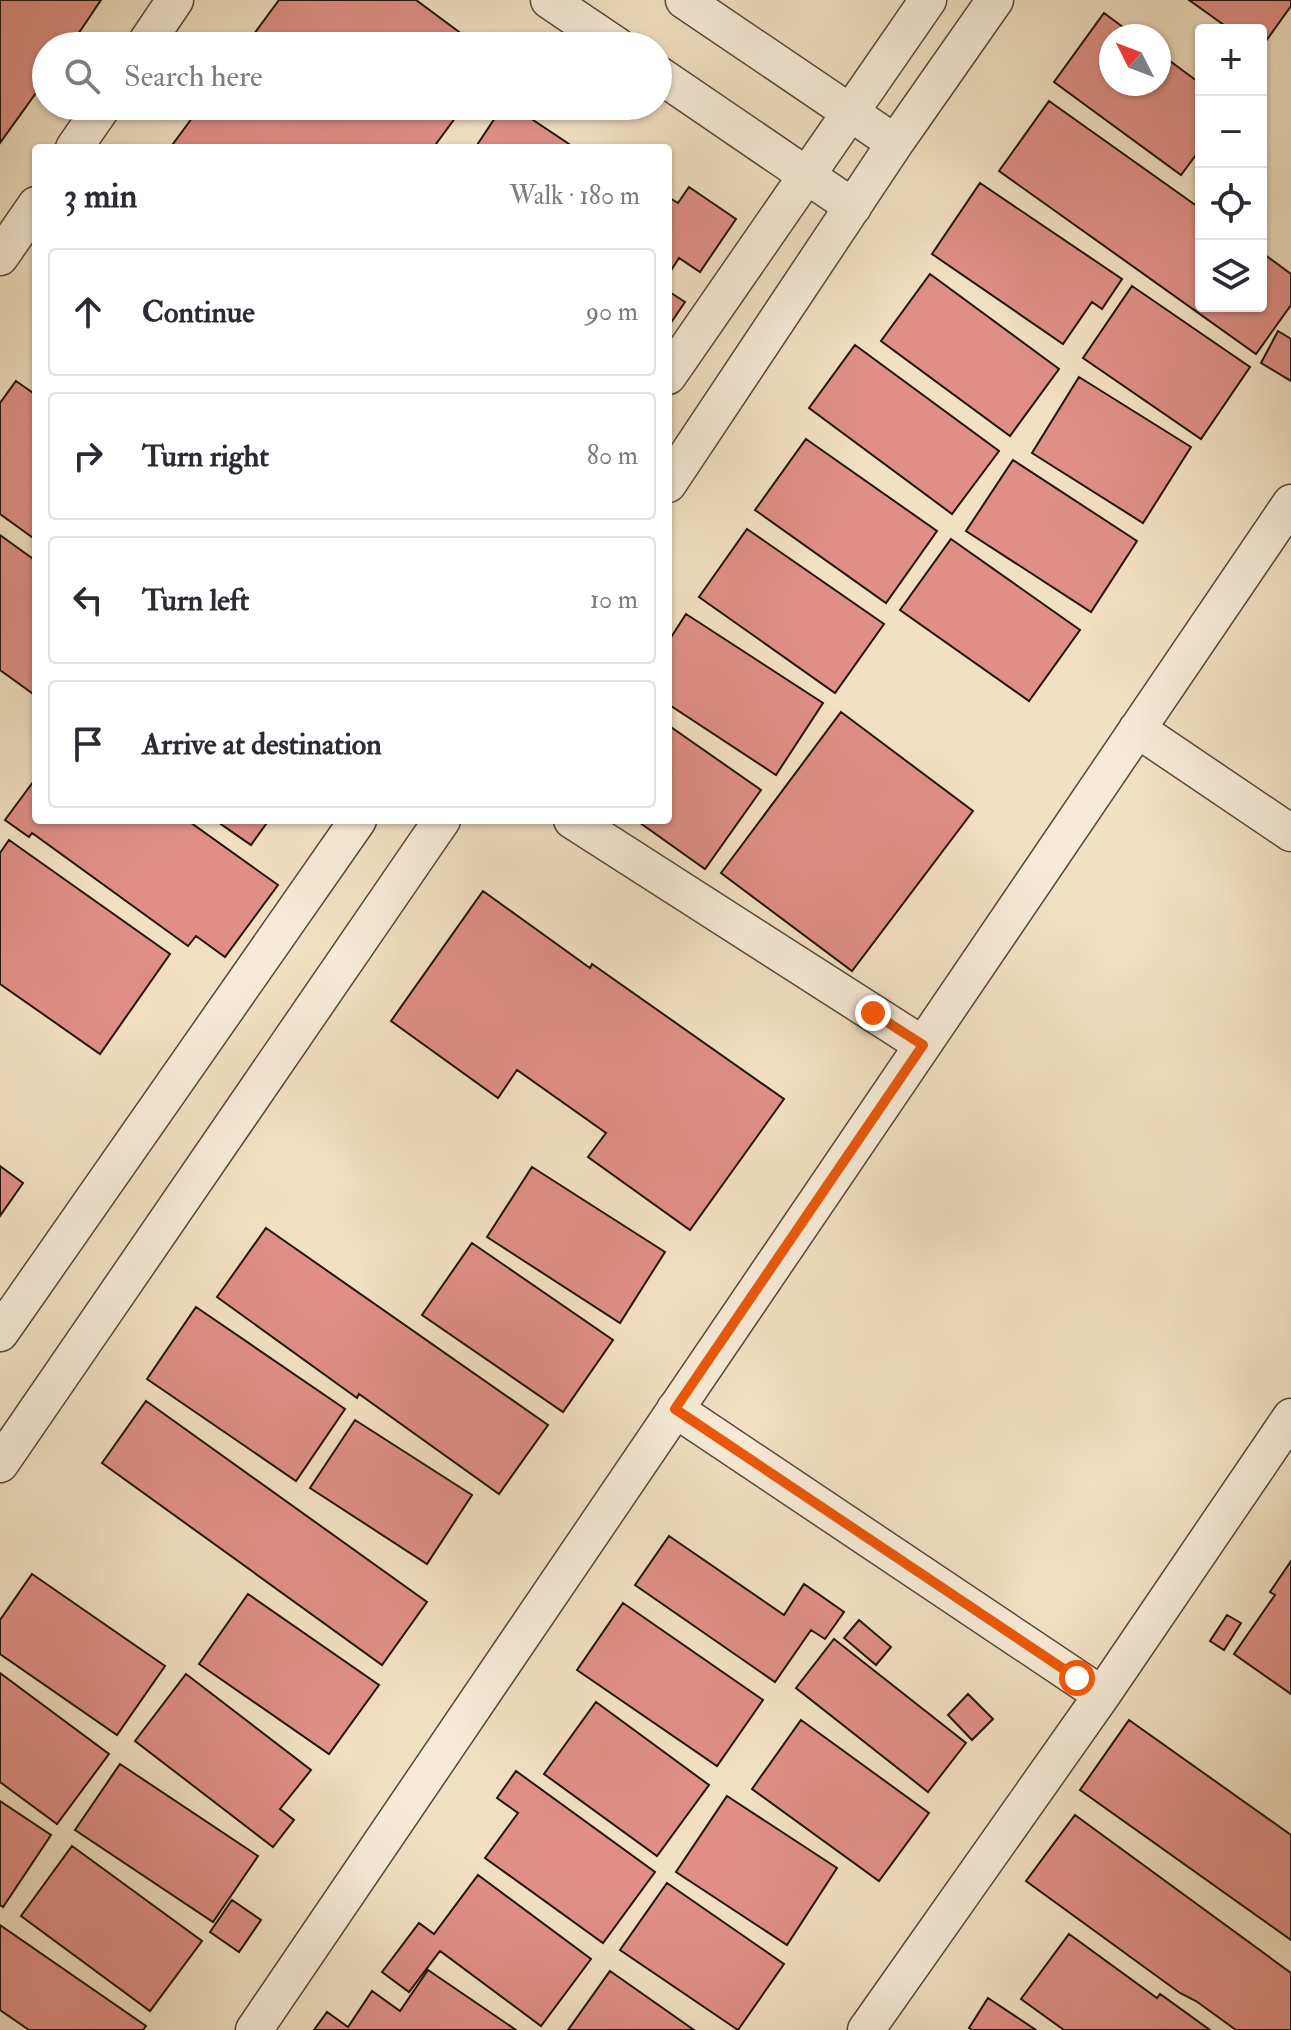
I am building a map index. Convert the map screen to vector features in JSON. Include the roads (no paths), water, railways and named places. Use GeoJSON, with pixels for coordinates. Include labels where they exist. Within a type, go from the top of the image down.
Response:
{"type":"FeatureCollection","features":[{"type":"Feature","properties":{"kind":"street"},"geometry":{"type":"LineString","coordinates":[[153,32],[175,0]]}},
{"type":"Feature","properties":{"kind":"street"},"geometry":{"type":"LineString","coordinates":[[549,0],[596,32]]}},
{"type":"Feature","properties":{"kind":"street"},"geometry":{"type":"LineString","coordinates":[[684,0],[895,143]]}},
{"type":"Feature","properties":{"kind":"street"},"geometry":{"type":"LineString","coordinates":[[672,370],[928,0]]}},
{"type":"Feature","properties":{"kind":"street"},"geometry":{"type":"LineString","coordinates":[[672,478],[895,143],[995,0]]}},
{"type":"Feature","properties":{"kind":"street"},"geometry":{"type":"LineString","coordinates":[[672,84],[853,207]]}},
{"type":"Feature","properties":{"kind":"street"},"geometry":{"type":"LineString","coordinates":[[77,144],[93,120]]}},
{"type":"Feature","properties":{"kind":"street"},"geometry":{"type":"LineString","coordinates":[[0,257],[32,211]]}},
{"type":"Feature","properties":{"kind":"street"},"geometry":{"type":"LineString","coordinates":[[254,2030],[1291,503]]}},
{"type":"Feature","properties":{"kind":"street"},"geometry":{"type":"LineString","coordinates":[[1137,729],[1291,833]]}},
{"type":"Feature","properties":{"kind":"street"},"geometry":{"type":"LineString","coordinates":[[0,1333],[355,824]]}},
{"type":"Feature","properties":{"kind":"street"},"geometry":{"type":"LineString","coordinates":[[0,1464],[439,824]]}},
{"type":"Feature","properties":{"kind":"street"},"geometry":{"type":"LineString","coordinates":[[578,824],[923,1045]]}},
{"type":"Feature","properties":{"kind":"street"},"geometry":{"type":"LineString","coordinates":[[675,1409],[1102,1695]]}},
{"type":"Feature","properties":{"kind":"street"},"geometry":{"type":"LineString","coordinates":[[866,2030],[1102,1695],[1291,1417]]}}]}
